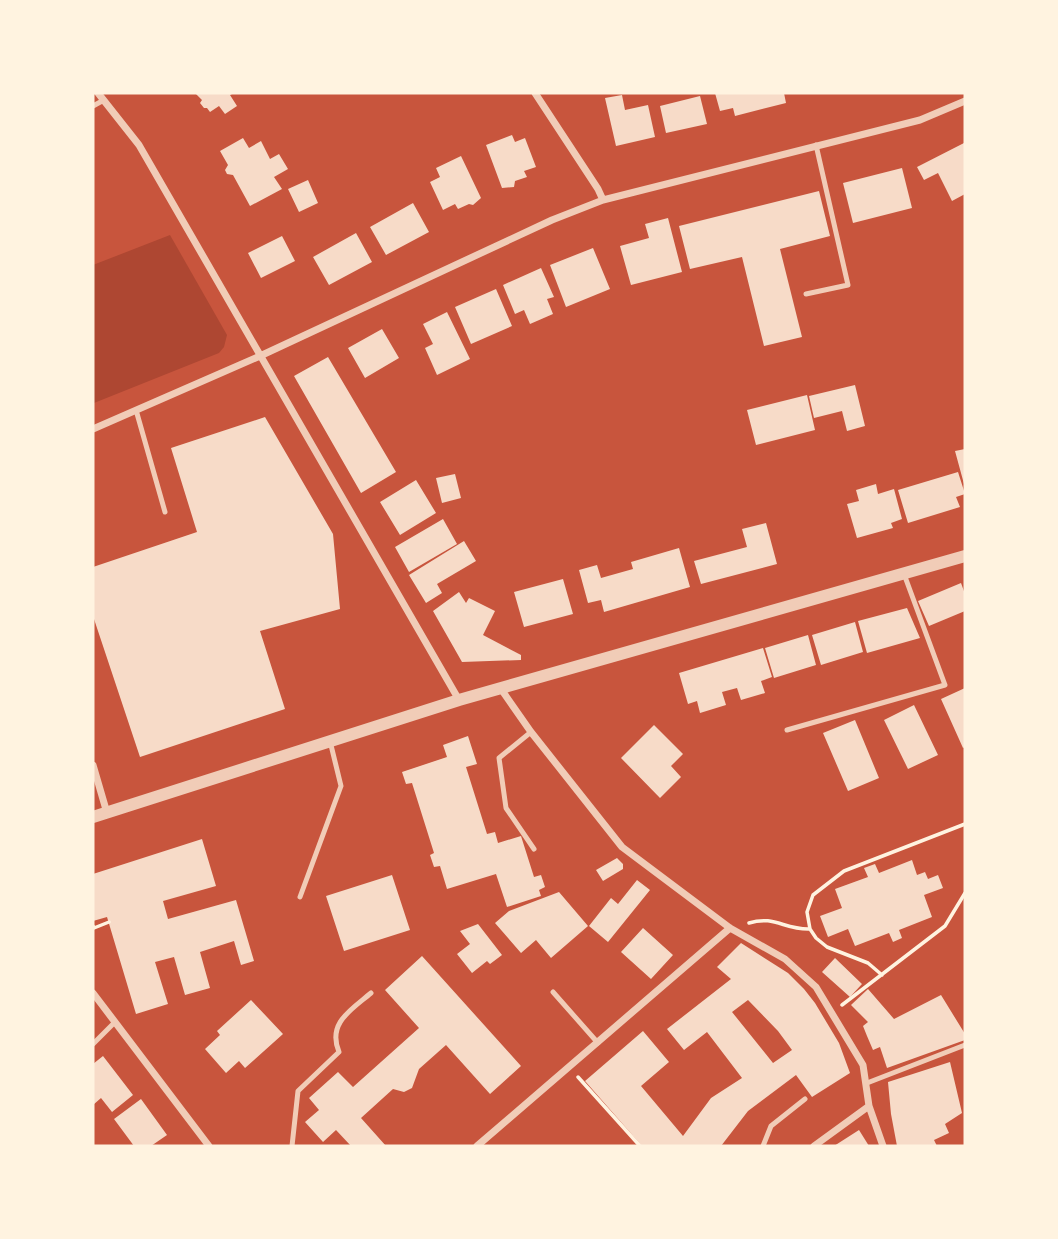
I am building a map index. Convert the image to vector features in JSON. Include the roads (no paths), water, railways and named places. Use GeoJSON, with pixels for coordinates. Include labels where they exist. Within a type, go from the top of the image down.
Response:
{"type":"FeatureCollection","features":[{"type":"Feature","properties":{"kind":"street"},"geometry":{"type":"LineString","coordinates":[[98,93],[139,145],[459,700]]}},
{"type":"Feature","properties":{"kind":"street"},"geometry":{"type":"LineString","coordinates":[[535,93],[603,200]]}},
{"type":"Feature","properties":{"kind":"street"},"geometry":{"type":"LineString","coordinates":[[93,429],[260,356],[552,220],[603,200],[920,120],[965,101]]}},
{"type":"Feature","properties":{"kind":"street"},"geometry":{"type":"LineString","coordinates":[[93,817],[459,700],[965,556]]}},
{"type":"Feature","properties":{"kind":"street"},"geometry":{"type":"LineString","coordinates":[[501,689],[531,732],[622,847],[730,928],[785,959],[816,987],[863,1065],[869,1106],[883,1146]]}},
{"type":"Feature","properties":{"kind":"street"},"geometry":{"type":"LineString","coordinates":[[93,765],[107,813]]}},
{"type":"Feature","properties":{"kind":"street"},"geometry":{"type":"LineString","coordinates":[[477,1146],[730,928]]}},
{"type":"Feature","properties":{"kind":"street"},"geometry":{"type":"LineString","coordinates":[[93,993],[209,1146]]}},
{"type":"Feature","properties":{"kind":"street"},"geometry":{"type":"LineString","coordinates":[[814,1146],[869,1106]]}},
{"type":"Feature","properties":{"kind":"lane"},"geometry":{"type":"LineString","coordinates":[[93,106],[104,100]]}},
{"type":"Feature","properties":{"kind":"lane"},"geometry":{"type":"LineString","coordinates":[[806,294],[848,285],[816,145]]}},
{"type":"Feature","properties":{"kind":"lane"},"geometry":{"type":"LineString","coordinates":[[136,410],[165,512]]}},
{"type":"Feature","properties":{"kind":"lane"},"geometry":{"type":"LineString","coordinates":[[786,730],[945,685],[904,573]]}},
{"type":"Feature","properties":{"kind":"lane"},"geometry":{"type":"LineString","coordinates":[[531,732],[499,758],[506,808],[534,849]]}},
{"type":"Feature","properties":{"kind":"lane"},"geometry":{"type":"LineString","coordinates":[[300,897],[341,786],[330,741]]}},
{"type":"Feature","properties":{"kind":"lane"},"geometry":{"type":"LineString","coordinates":[[553,992],[598,1043]]}},
{"type":"Feature","properties":{"kind":"lane"},"geometry":{"type":"LineString","coordinates":[[292,1146],[298,1091],[339,1052],[334,1040],[340,1021],[371,993]]}},
{"type":"Feature","properties":{"kind":"lane"},"geometry":{"type":"LineString","coordinates":[[93,1044],[115,1022]]}},
{"type":"Feature","properties":{"kind":"lane"},"geometry":{"type":"LineString","coordinates":[[867,1083],[965,1045]]}},
{"type":"Feature","properties":{"kind":"lane"},"geometry":{"type":"LineString","coordinates":[[763,1146],[771,1126],[805,1100]]}}]}
